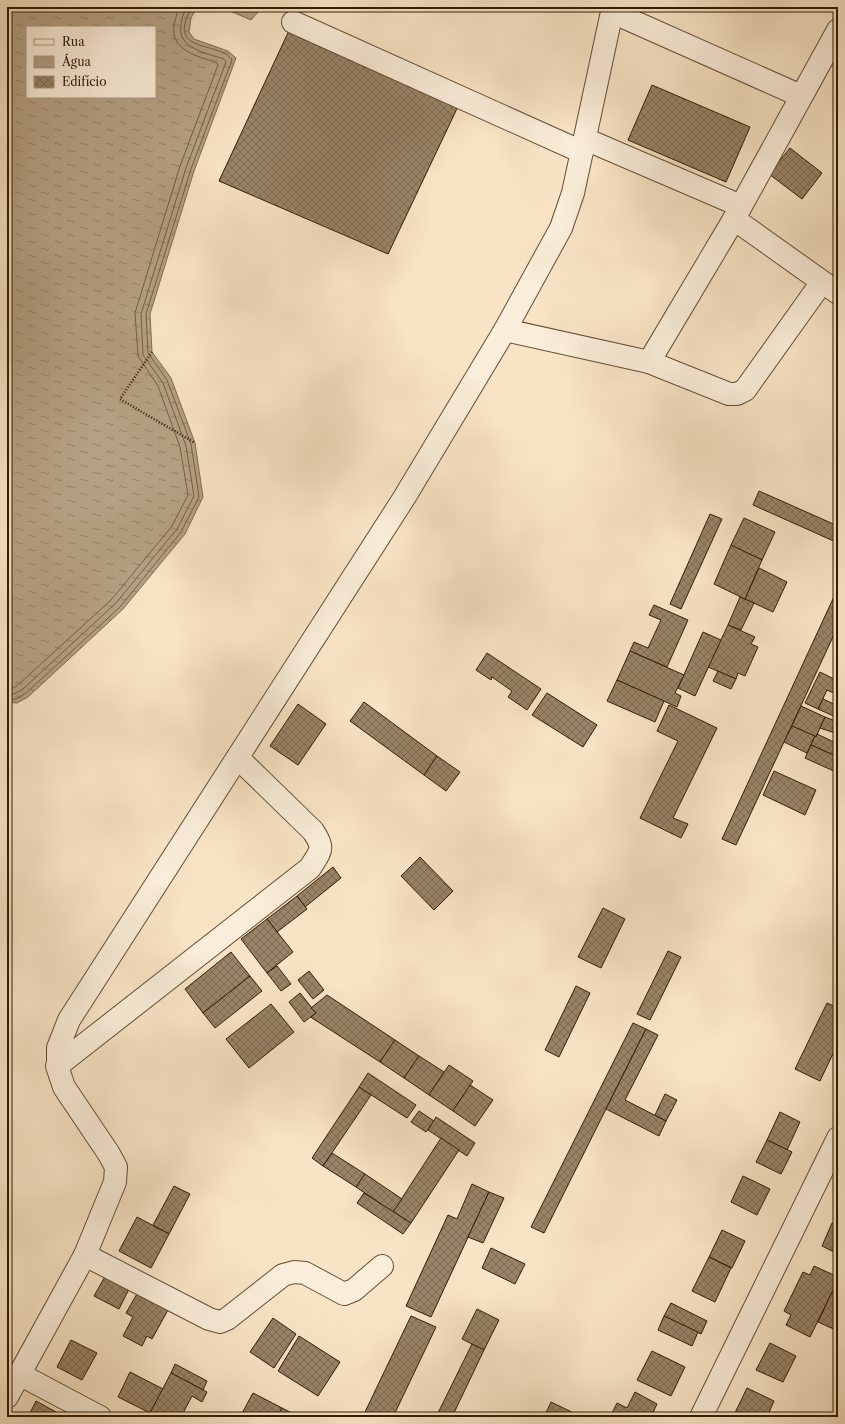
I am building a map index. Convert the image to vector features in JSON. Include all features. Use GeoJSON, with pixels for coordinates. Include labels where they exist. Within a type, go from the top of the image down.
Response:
{"type":"FeatureCollection","features":[{"type":"Feature","properties":{"kind":"street"},"geometry":{"type":"LineString","coordinates":[[7,1397],[85,1255],[112,1193],[115,1182],[116,1167],[109,1154],[64,1087],[57,1066],[58,1048],[69,1020],[404,498],[505,330],[561,228],[574,193],[613,10],[801,96]]}},
{"type":"Feature","properties":{"kind":"street"},"geometry":{"type":"LineString","coordinates":[[293,22],[584,145],[737,213],[830,287],[745,390],[737,394],[729,394],[649,362],[505,330]]}},
{"type":"Feature","properties":{"kind":"street"},"geometry":{"type":"LineString","coordinates":[[649,362],[737,213],[838,30]]}},
{"type":"Feature","properties":{"kind":"street"},"geometry":{"type":"LineString","coordinates":[[57,1066],[310,868],[320,852],[321,843],[313,831],[238,758]]}},
{"type":"Feature","properties":{"kind":"street"},"geometry":{"type":"LineString","coordinates":[[701,1417],[838,1138]]}},
{"type":"Feature","properties":{"kind":"street"},"geometry":{"type":"LineString","coordinates":[[85,1255],[210,1319],[220,1322],[228,1319],[283,1275],[294,1272],[305,1273],[344,1294],[354,1290],[382,1266]]}},
{"type":"Feature","properties":{"kind":"street"},"geometry":{"type":"LineString","coordinates":[[19,1374],[100,1417]]}},
{"type":"Feature","properties":{"kind":"path"},"geometry":{"type":"LineString","coordinates":[[152,352],[120,399],[195,443]]}},
{"type":"Feature","properties":{"kind":"water"},"geometry":{"type":"Polygon","coordinates":[[[7,7],[197,7],[191,18],[189,32],[194,39],[228,51],[236,58],[194,171],[150,314],[152,352],[171,378],[195,443],[203,497],[185,534],[123,609],[28,697],[17,703],[7,702],[7,7]]]}},
{"type":"Feature","properties":{"kind":"water"},"geometry":{"type":"Polygon","coordinates":[[[221,7],[261,7],[251,20],[221,7]]]}},
{"type":"Feature","properties":{"kind":"building"},"geometry":{"type":"Polygon","coordinates":[[[293,22],[462,98],[388,254],[219,181],[293,22]]]}},
{"type":"Feature","properties":{"kind":"building"},"geometry":{"type":"Polygon","coordinates":[[[652,85],[750,127],[726,182],[628,140],[652,85]]]}},
{"type":"Feature","properties":{"kind":"building"},"geometry":{"type":"Polygon","coordinates":[[[790,148],[822,173],[802,199],[769,174],[790,148]]]}},
{"type":"Feature","properties":{"kind":"building"},"geometry":{"type":"Polygon","coordinates":[[[759,491],[838,526],[838,543],[753,505],[759,491]]]}},
{"type":"Feature","properties":{"kind":"building"},"geometry":{"type":"Polygon","coordinates":[[[710,514],[722,519],[681,609],[670,604],[710,514]]]}},
{"type":"Feature","properties":{"kind":"building"},"geometry":{"type":"Polygon","coordinates":[[[744,518],[775,532],[762,560],[731,545],[744,518]]]}},
{"type":"Feature","properties":{"kind":"building"},"geometry":{"type":"Polygon","coordinates":[[[731,545],[762,560],[745,599],[714,584],[731,545]]]}},
{"type":"Feature","properties":{"kind":"building"},"geometry":{"type":"Polygon","coordinates":[[[759,568],[787,582],[773,612],[745,599],[759,568]]]}},
{"type":"Feature","properties":{"kind":"building"},"geometry":{"type":"Polygon","coordinates":[[[838,588],[838,626],[736,845],[722,839],[838,588]]]}},
{"type":"Feature","properties":{"kind":"building"},"geometry":{"type":"Polygon","coordinates":[[[740,597],[754,603],[741,630],[728,625],[740,597]]]}},
{"type":"Feature","properties":{"kind":"building"},"geometry":{"type":"Polygon","coordinates":[[[654,605],[688,620],[667,667],[630,651],[634,642],[648,648],[661,620],[649,615],[654,605]]]}},
{"type":"Feature","properties":{"kind":"building"},"geometry":{"type":"Polygon","coordinates":[[[728,625],[755,637],[751,644],[758,647],[745,676],[738,673],[736,679],[708,667],[728,625]]]}},
{"type":"Feature","properties":{"kind":"building"},"geometry":{"type":"Polygon","coordinates":[[[703,632],[721,640],[695,696],[678,688],[703,632]]]}},
{"type":"Feature","properties":{"kind":"building"},"geometry":{"type":"Polygon","coordinates":[[[630,651],[684,675],[675,693],[681,696],[677,707],[617,680],[630,651]]]}},
{"type":"Feature","properties":{"kind":"building"},"geometry":{"type":"Polygon","coordinates":[[[487,653],[541,689],[527,710],[508,697],[512,691],[492,677],[491,680],[476,670],[487,653]]]}},
{"type":"Feature","properties":{"kind":"building"},"geometry":{"type":"Polygon","coordinates":[[[718,671],[736,679],[731,689],[713,681],[718,671]]]}},
{"type":"Feature","properties":{"kind":"building"},"geometry":{"type":"Polygon","coordinates":[[[820,672],[838,681],[838,695],[827,690],[818,709],[805,703],[820,672]]]}},
{"type":"Feature","properties":{"kind":"building"},"geometry":{"type":"Polygon","coordinates":[[[617,680],[664,701],[655,722],[607,701],[617,680]]]}},
{"type":"Feature","properties":{"kind":"building"},"geometry":{"type":"Polygon","coordinates":[[[547,693],[597,725],[583,747],[532,715],[547,693]]]}},
{"type":"Feature","properties":{"kind":"building"},"geometry":{"type":"Polygon","coordinates":[[[823,699],[838,706],[838,718],[818,709],[823,699]]]}},
{"type":"Feature","properties":{"kind":"building"},"geometry":{"type":"Polygon","coordinates":[[[364,702],[437,756],[424,775],[350,721],[364,702]]]}},
{"type":"Feature","properties":{"kind":"building"},"geometry":{"type":"Polygon","coordinates":[[[298,704],[326,724],[298,765],[270,746],[298,704]]]}},
{"type":"Feature","properties":{"kind":"building"},"geometry":{"type":"Polygon","coordinates":[[[669,705],[717,728],[673,818],[688,824],[681,838],[640,818],[678,741],[657,731],[669,705]]]}},
{"type":"Feature","properties":{"kind":"building"},"geometry":{"type":"Polygon","coordinates":[[[801,706],[825,717],[816,737],[792,726],[801,706]]]}},
{"type":"Feature","properties":{"kind":"building"},"geometry":{"type":"Polygon","coordinates":[[[825,717],[838,722],[838,734],[820,728],[825,717]]]}},
{"type":"Feature","properties":{"kind":"building"},"geometry":{"type":"Polygon","coordinates":[[[792,726],[815,736],[807,753],[784,742],[792,726]]]}},
{"type":"Feature","properties":{"kind":"building"},"geometry":{"type":"Polygon","coordinates":[[[817,734],[838,744],[836,756],[811,745],[817,734]]]}},
{"type":"Feature","properties":{"kind":"building"},"geometry":{"type":"Polygon","coordinates":[[[811,745],[838,757],[838,773],[805,758],[811,745]]]}},
{"type":"Feature","properties":{"kind":"building"},"geometry":{"type":"Polygon","coordinates":[[[437,756],[460,772],[446,791],[424,775],[437,756]]]}},
{"type":"Feature","properties":{"kind":"building"},"geometry":{"type":"Polygon","coordinates":[[[774,771],[816,790],[805,815],[763,795],[774,771]]]}},
{"type":"Feature","properties":{"kind":"building"},"geometry":{"type":"Polygon","coordinates":[[[420,857],[453,891],[434,910],[401,876],[420,857]]]}},
{"type":"Feature","properties":{"kind":"building"},"geometry":{"type":"Polygon","coordinates":[[[333,867],[341,878],[305,907],[297,896],[333,867]]]}},
{"type":"Feature","properties":{"kind":"building"},"geometry":{"type":"Polygon","coordinates":[[[297,896],[307,909],[277,932],[267,919],[297,896]]]}},
{"type":"Feature","properties":{"kind":"building"},"geometry":{"type":"Polygon","coordinates":[[[603,908],[625,919],[601,968],[578,957],[603,908]]]}},
{"type":"Feature","properties":{"kind":"building"},"geometry":{"type":"Polygon","coordinates":[[[267,919],[293,952],[267,973],[241,939],[267,919]]]}},
{"type":"Feature","properties":{"kind":"building"},"geometry":{"type":"Polygon","coordinates":[[[668,951],[681,957],[650,1020],[637,1014],[668,951]]]}},
{"type":"Feature","properties":{"kind":"building"},"geometry":{"type":"Polygon","coordinates":[[[231,952],[250,976],[203,1013],[185,989],[231,952]]]}},
{"type":"Feature","properties":{"kind":"building"},"geometry":{"type":"Polygon","coordinates":[[[277,966],[291,984],[281,991],[267,973],[277,966]]]}},
{"type":"Feature","properties":{"kind":"building"},"geometry":{"type":"Polygon","coordinates":[[[309,971],[324,990],[313,999],[298,980],[309,971]]]}},
{"type":"Feature","properties":{"kind":"building"},"geometry":{"type":"Polygon","coordinates":[[[250,976],[262,991],[215,1028],[203,1013],[250,976]]]}},
{"type":"Feature","properties":{"kind":"building"},"geometry":{"type":"Polygon","coordinates":[[[576,986],[590,993],[559,1057],[545,1050],[576,986]]]}},
{"type":"Feature","properties":{"kind":"building"},"geometry":{"type":"Polygon","coordinates":[[[300,993],[316,1013],[304,1022],[289,1002],[300,993]]]}},
{"type":"Feature","properties":{"kind":"building"},"geometry":{"type":"Polygon","coordinates":[[[327,995],[395,1040],[380,1062],[311,1017],[316,1013],[311,1008],[327,995]]]}},
{"type":"Feature","properties":{"kind":"building"},"geometry":{"type":"Polygon","coordinates":[[[827,1003],[838,1008],[838,1043],[820,1081],[795,1069],[827,1003]]]}},
{"type":"Feature","properties":{"kind":"building"},"geometry":{"type":"Polygon","coordinates":[[[271,1004],[294,1032],[249,1068],[226,1039],[271,1004]]]}},
{"type":"Feature","properties":{"kind":"building"},"geometry":{"type":"Polygon","coordinates":[[[633,1023],[646,1029],[544,1233],[531,1227],[633,1023]]]}},
{"type":"Feature","properties":{"kind":"building"},"geometry":{"type":"Polygon","coordinates":[[[646,1029],[658,1035],[625,1100],[666,1121],[659,1136],[606,1109],[646,1029]]]}},
{"type":"Feature","properties":{"kind":"building"},"geometry":{"type":"Polygon","coordinates":[[[395,1040],[419,1056],[404,1078],[380,1062],[395,1040]]]}},
{"type":"Feature","properties":{"kind":"building"},"geometry":{"type":"Polygon","coordinates":[[[419,1056],[444,1072],[429,1095],[404,1078],[419,1056]]]}},
{"type":"Feature","properties":{"kind":"building"},"geometry":{"type":"Polygon","coordinates":[[[449,1065],[473,1081],[453,1111],[429,1095],[449,1065]]]}},
{"type":"Feature","properties":{"kind":"building"},"geometry":{"type":"Polygon","coordinates":[[[368,1073],[416,1105],[407,1118],[359,1087],[368,1073]]]}},
{"type":"Feature","properties":{"kind":"building"},"geometry":{"type":"Polygon","coordinates":[[[470,1085],[493,1100],[475,1126],[453,1111],[470,1085]]]}},
{"type":"Feature","properties":{"kind":"building"},"geometry":{"type":"Polygon","coordinates":[[[359,1087],[371,1095],[323,1166],[312,1158],[359,1087]]]}},
{"type":"Feature","properties":{"kind":"building"},"geometry":{"type":"Polygon","coordinates":[[[665,1094],[677,1100],[666,1121],[655,1115],[665,1094]]]}},
{"type":"Feature","properties":{"kind":"building"},"geometry":{"type":"Polygon","coordinates":[[[419,1111],[434,1121],[426,1132],[411,1122],[419,1111]]]}},
{"type":"Feature","properties":{"kind":"building"},"geometry":{"type":"Polygon","coordinates":[[[780,1112],[800,1122],[787,1150],[767,1140],[780,1112]]]}},
{"type":"Feature","properties":{"kind":"building"},"geometry":{"type":"Polygon","coordinates":[[[436,1117],[475,1143],[467,1156],[428,1130],[436,1117]]]}},
{"type":"Feature","properties":{"kind":"building"},"geometry":{"type":"Polygon","coordinates":[[[441,1138],[459,1150],[411,1223],[393,1212],[441,1138]]]}},
{"type":"Feature","properties":{"kind":"building"},"geometry":{"type":"Polygon","coordinates":[[[767,1140],[792,1152],[781,1174],[756,1162],[767,1140]]]}},
{"type":"Feature","properties":{"kind":"building"},"geometry":{"type":"Polygon","coordinates":[[[332,1153],[365,1174],[356,1187],[323,1166],[332,1153]]]}},
{"type":"Feature","properties":{"kind":"building"},"geometry":{"type":"Polygon","coordinates":[[[365,1174],[402,1199],[393,1212],[356,1187],[365,1174]]]}},
{"type":"Feature","properties":{"kind":"building"},"geometry":{"type":"Polygon","coordinates":[[[743,1176],[770,1189],[757,1215],[731,1202],[743,1176]]]}},
{"type":"Feature","properties":{"kind":"building"},"geometry":{"type":"Polygon","coordinates":[[[472,1184],[489,1192],[431,1317],[406,1306],[448,1215],[457,1219],[472,1184]]]}},
{"type":"Feature","properties":{"kind":"building"},"geometry":{"type":"Polygon","coordinates":[[[174,1186],[190,1194],[169,1234],[153,1225],[174,1186]]]}},
{"type":"Feature","properties":{"kind":"building"},"geometry":{"type":"Polygon","coordinates":[[[489,1192],[504,1198],[483,1243],[468,1237],[489,1192]]]}},
{"type":"Feature","properties":{"kind":"building"},"geometry":{"type":"Polygon","coordinates":[[[364,1193],[411,1223],[403,1234],[357,1203],[364,1193]]]}},
{"type":"Feature","properties":{"kind":"building"},"geometry":{"type":"Polygon","coordinates":[[[137,1217],[169,1234],[151,1268],[119,1251],[137,1217]]]}},
{"type":"Feature","properties":{"kind":"building"},"geometry":{"type":"Polygon","coordinates":[[[832,1223],[838,1226],[838,1254],[822,1246],[832,1223]]]}},
{"type":"Feature","properties":{"kind":"building"},"geometry":{"type":"Polygon","coordinates":[[[722,1230],[745,1241],[732,1268],[709,1257],[722,1230]]]}},
{"type":"Feature","properties":{"kind":"building"},"geometry":{"type":"Polygon","coordinates":[[[491,1248],[525,1264],[515,1284],[482,1268],[491,1248]]]}},
{"type":"Feature","properties":{"kind":"building"},"geometry":{"type":"Polygon","coordinates":[[[709,1257],[731,1268],[715,1302],[692,1291],[709,1257]]]}},
{"type":"Feature","properties":{"kind":"building"},"geometry":{"type":"Polygon","coordinates":[[[814,1266],[838,1277],[838,1280],[810,1337],[786,1325],[791,1315],[784,1311],[803,1272],[810,1275],[814,1266]]]}},
{"type":"Feature","properties":{"kind":"building"},"geometry":{"type":"Polygon","coordinates":[[[107,1273],[131,1285],[119,1309],[94,1296],[107,1273]]]}},
{"type":"Feature","properties":{"kind":"building"},"geometry":{"type":"Polygon","coordinates":[[[138,1292],[169,1308],[152,1339],[147,1336],[142,1346],[123,1336],[133,1317],[126,1313],[138,1292]]]}},
{"type":"Feature","properties":{"kind":"building"},"geometry":{"type":"Polygon","coordinates":[[[832,1292],[838,1295],[838,1331],[818,1322],[832,1292]]]}},
{"type":"Feature","properties":{"kind":"building"},"geometry":{"type":"Polygon","coordinates":[[[671,1303],[707,1321],[701,1334],[664,1316],[671,1303]]]}},
{"type":"Feature","properties":{"kind":"building"},"geometry":{"type":"Polygon","coordinates":[[[477,1309],[499,1320],[484,1350],[462,1339],[477,1309]]]}},
{"type":"Feature","properties":{"kind":"building"},"geometry":{"type":"Polygon","coordinates":[[[411,1316],[436,1327],[393,1417],[376,1417],[365,1412],[411,1316]]]}},
{"type":"Feature","properties":{"kind":"building"},"geometry":{"type":"Polygon","coordinates":[[[664,1316],[698,1332],[692,1346],[658,1330],[664,1316]]]}},
{"type":"Feature","properties":{"kind":"building"},"geometry":{"type":"Polygon","coordinates":[[[273,1318],[296,1334],[274,1368],[250,1352],[273,1318]]]}},
{"type":"Feature","properties":{"kind":"building"},"geometry":{"type":"Polygon","coordinates":[[[299,1336],[340,1362],[318,1396],[278,1371],[299,1336]]]}},
{"type":"Feature","properties":{"kind":"building"},"geometry":{"type":"Polygon","coordinates":[[[71,1340],[97,1353],[82,1380],[57,1367],[71,1340]]]}},
{"type":"Feature","properties":{"kind":"building"},"geometry":{"type":"Polygon","coordinates":[[[770,1343],[796,1356],[783,1382],[756,1370],[770,1343]]]}},
{"type":"Feature","properties":{"kind":"building"},"geometry":{"type":"Polygon","coordinates":[[[472,1344],[484,1350],[452,1417],[436,1417],[472,1344]]]}},
{"type":"Feature","properties":{"kind":"building"},"geometry":{"type":"Polygon","coordinates":[[[652,1351],[685,1367],[671,1396],[637,1380],[652,1351]]]}},
{"type":"Feature","properties":{"kind":"building"},"geometry":{"type":"Polygon","coordinates":[[[175,1364],[207,1381],[203,1390],[171,1373],[175,1364]]]}},
{"type":"Feature","properties":{"kind":"building"},"geometry":{"type":"Polygon","coordinates":[[[130,1372],[163,1389],[150,1413],[118,1397],[130,1372]]]}},
{"type":"Feature","properties":{"kind":"building"},"geometry":{"type":"Polygon","coordinates":[[[171,1373],[207,1392],[202,1402],[192,1396],[181,1417],[156,1417],[150,1413],[171,1373]]]}},
{"type":"Feature","properties":{"kind":"building"},"geometry":{"type":"Polygon","coordinates":[[[747,1388],[774,1401],[767,1417],[737,1417],[734,1415],[747,1388]]]}},
{"type":"Feature","properties":{"kind":"building"},"geometry":{"type":"Polygon","coordinates":[[[635,1392],[657,1404],[651,1417],[610,1417],[617,1403],[627,1408],[635,1392]]]}},
{"type":"Feature","properties":{"kind":"building"},"geometry":{"type":"Polygon","coordinates":[[[253,1393],[282,1408],[277,1417],[240,1417],[253,1393]]]}},
{"type":"Feature","properties":{"kind":"building"},"geometry":{"type":"Polygon","coordinates":[[[36,1401],[65,1417],[28,1417],[36,1401]]]}},
{"type":"Feature","properties":{"kind":"building"},"geometry":{"type":"Polygon","coordinates":[[[551,1402],[582,1417],[544,1417],[551,1402]]]}},
{"type":"Feature","properties":{"kind":"building"},"geometry":{"type":"Polygon","coordinates":[[[282,1408],[300,1417],[277,1417],[282,1408]]]}}]}
